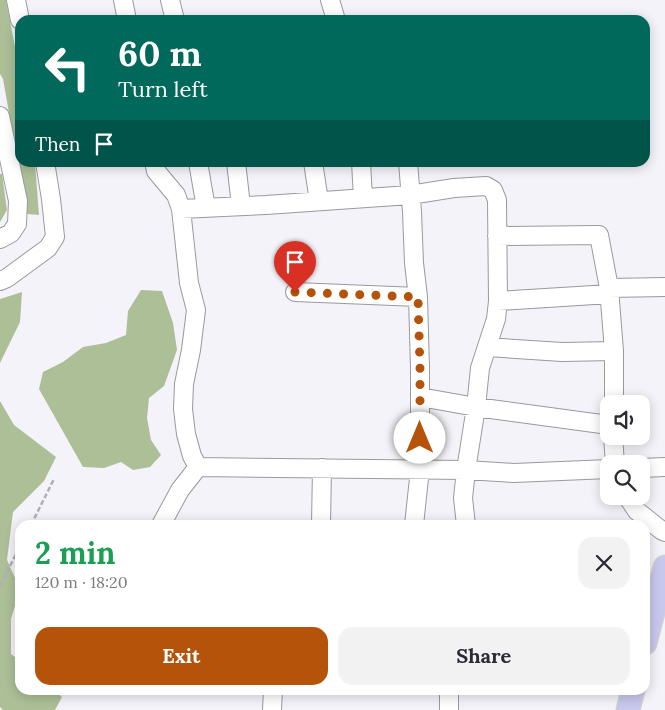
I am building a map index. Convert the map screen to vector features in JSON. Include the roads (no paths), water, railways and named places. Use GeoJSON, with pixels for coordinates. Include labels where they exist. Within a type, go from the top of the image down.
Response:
{"type":"FeatureCollection","features":[{"type":"Feature","properties":{"kind":"main road"},"geometry":{"type":"LineString","coordinates":[[650,624],[665,567]]}},
{"type":"Feature","properties":{"kind":"main road"},"geometry":{"type":"LineString","coordinates":[[628,710],[632,695]]}},
{"type":"Feature","properties":{"kind":"street"},"geometry":{"type":"LineString","coordinates":[[16,0],[19,15]]}},
{"type":"Feature","properties":{"kind":"street"},"geometry":{"type":"LineString","coordinates":[[123,0],[126,15]]}},
{"type":"Feature","properties":{"kind":"street"},"geometry":{"type":"LineString","coordinates":[[170,0],[174,15]]}},
{"type":"Feature","properties":{"kind":"street"},"geometry":{"type":"LineString","coordinates":[[330,0],[334,15]]}},
{"type":"Feature","properties":{"kind":"street"},"geometry":{"type":"LineString","coordinates":[[0,116],[18,201],[17,224],[11,233],[0,239]]}},
{"type":"Feature","properties":{"kind":"street"},"geometry":{"type":"LineString","coordinates":[[0,281],[48,248],[55,237],[46,167]]}},
{"type":"Feature","properties":{"kind":"street"},"geometry":{"type":"LineString","coordinates":[[155,167],[156,171],[176,195],[181,209],[189,283],[196,310],[184,384],[183,409],[186,434],[192,456],[198,467]]}},
{"type":"Feature","properties":{"kind":"street"},"geometry":{"type":"LineString","coordinates":[[199,167],[206,208]]}},
{"type":"Feature","properties":{"kind":"street"},"geometry":{"type":"LineString","coordinates":[[237,167],[241,206]]}},
{"type":"Feature","properties":{"kind":"street"},"geometry":{"type":"LineString","coordinates":[[314,167],[319,201]]}},
{"type":"Feature","properties":{"kind":"street"},"geometry":{"type":"LineString","coordinates":[[361,167],[363,198]]}},
{"type":"Feature","properties":{"kind":"street"},"geometry":{"type":"LineString","coordinates":[[408,167],[414,264],[418,297],[420,397],[420,469],[415,520]]}},
{"type":"Feature","properties":{"kind":"street"},"geometry":{"type":"LineString","coordinates":[[181,209],[410,195],[454,188],[486,186],[493,190],[496,200],[498,301],[496,319],[480,368],[463,498],[465,520]]}},
{"type":"Feature","properties":{"kind":"street"},"geometry":{"type":"LineString","coordinates":[[497,236],[599,235],[609,291],[614,351],[614,395]]}},
{"type":"Feature","properties":{"kind":"street"},"geometry":{"type":"LineString","coordinates":[[498,301],[665,287]]}},
{"type":"Feature","properties":{"kind":"street"},"geometry":{"type":"LineString","coordinates":[[295,292],[418,297]]}},
{"type":"Feature","properties":{"kind":"street"},"geometry":{"type":"LineString","coordinates":[[487,347],[562,352],[614,351]]}},
{"type":"Feature","properties":{"kind":"street"},"geometry":{"type":"LineString","coordinates":[[420,397],[476,407],[600,424]]}},
{"type":"Feature","properties":{"kind":"street"},"geometry":{"type":"LineString","coordinates":[[198,467],[420,469],[514,472],[600,470]]}},
{"type":"Feature","properties":{"kind":"street"},"geometry":{"type":"LineString","coordinates":[[164,520],[180,490],[198,467]]}},
{"type":"Feature","properties":{"kind":"street"},"geometry":{"type":"LineString","coordinates":[[650,468],[665,467]]}},
{"type":"Feature","properties":{"kind":"street"},"geometry":{"type":"LineString","coordinates":[[321,520],[322,468]]}},
{"type":"Feature","properties":{"kind":"street"},"geometry":{"type":"LineString","coordinates":[[633,505],[637,511],[648,520]]}},
{"type":"Feature","properties":{"kind":"street"},"geometry":{"type":"LineString","coordinates":[[650,521],[665,532]]}},
{"type":"Feature","properties":{"kind":"street"},"geometry":{"type":"LineString","coordinates":[[272,710],[273,695]]}},
{"type":"Feature","properties":{"kind":"street"},"geometry":{"type":"LineString","coordinates":[[448,695],[449,710]]}}]}
